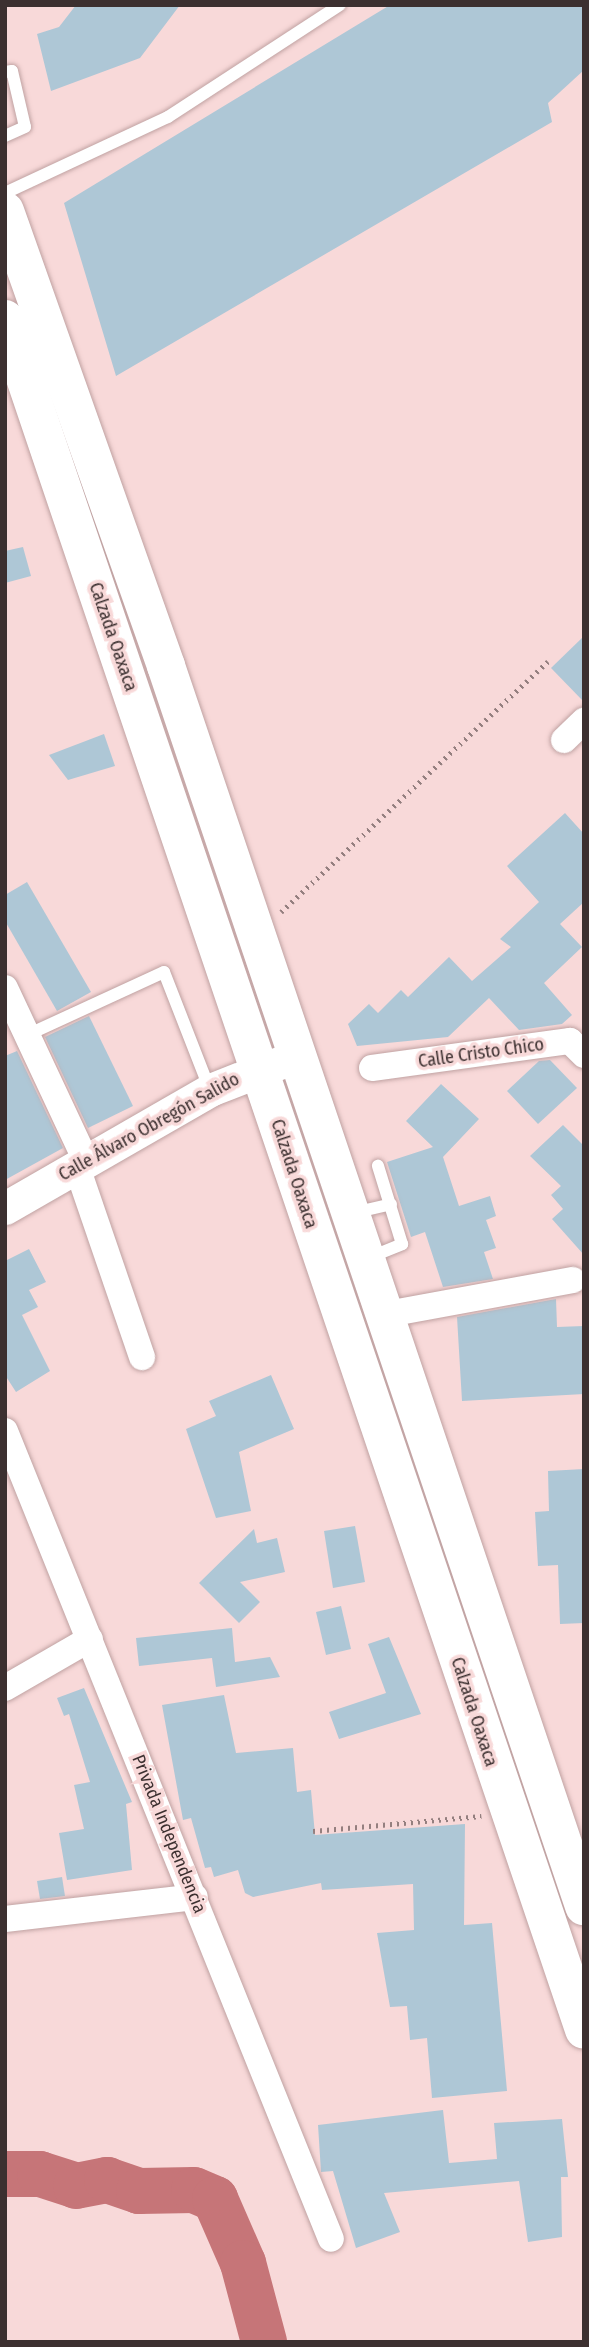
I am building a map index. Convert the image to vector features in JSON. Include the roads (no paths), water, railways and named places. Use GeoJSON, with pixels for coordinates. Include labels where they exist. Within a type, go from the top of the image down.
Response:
{"type":"FeatureCollection","features":[{"type":"Feature","properties":{"kind":"main road"},"geometry":{"type":"LineString","coordinates":[[5,211],[257,935],[382,1315],[584,1906]]}},
{"type":"Feature","properties":{"kind":"main road","name":"Calzada Oaxaca"},"geometry":{"type":"LineString","coordinates":[[5,319],[584,2030]]}},
{"type":"Feature","properties":{"kind":"main road"},"geometry":{"type":"LineString","coordinates":[[358,1364],[395,1352]]}},
{"type":"Feature","properties":{"kind":"street"},"geometry":{"type":"LineString","coordinates":[[564,740],[584,721]]}},
{"type":"Feature","properties":{"kind":"street"},"geometry":{"type":"LineString","coordinates":[[5,988],[81,1164],[142,1357]]}},
{"type":"Feature","properties":{"kind":"street","name":"Calle Cristo Chico"},"geometry":{"type":"LineString","coordinates":[[372,1068],[579,1042]]}},
{"type":"Feature","properties":{"kind":"street","name":"Calle Álvaro Obregón Salido"},"geometry":{"type":"LineString","coordinates":[[5,1208],[210,1090],[258,1066],[297,1056]]}},
{"type":"Feature","properties":{"kind":"street"},"geometry":{"type":"LineString","coordinates":[[382,1315],[573,1279]]}},
{"type":"Feature","properties":{"kind":"street","name":"Privada Independencia"},"geometry":{"type":"LineString","coordinates":[[5,1431],[331,2239]]}},
{"type":"Feature","properties":{"kind":"street"},"geometry":{"type":"LineString","coordinates":[[5,1688],[90,1639]]}},
{"type":"Feature","properties":{"kind":"street"},"geometry":{"type":"LineString","coordinates":[[5,1919],[195,1897]]}},
{"type":"Feature","properties":{"kind":"lane"},"geometry":{"type":"LineString","coordinates":[[5,193],[168,117],[340,5]]}},
{"type":"Feature","properties":{"kind":"lane"},"geometry":{"type":"LineString","coordinates":[[5,72],[12,71],[24,127],[5,135]]}},
{"type":"Feature","properties":{"kind":"lane"},"geometry":{"type":"LineString","coordinates":[[24,1036],[164,972],[210,1090]]}},
{"type":"Feature","properties":{"kind":"lane"},"geometry":{"type":"LineString","coordinates":[[364,1260],[402,1244],[378,1166]]}},
{"type":"Feature","properties":{"kind":"lane"},"geometry":{"type":"LineString","coordinates":[[349,1214],[391,1204]]}},
{"type":"Feature","properties":{"kind":"waterway"},"geometry":{"type":"LineString","coordinates":[[5,2174],[40,2174],[76,2186],[107,2180],[139,2191],[194,2190],[215,2199],[243,2263],[264,2342]]}}]}
